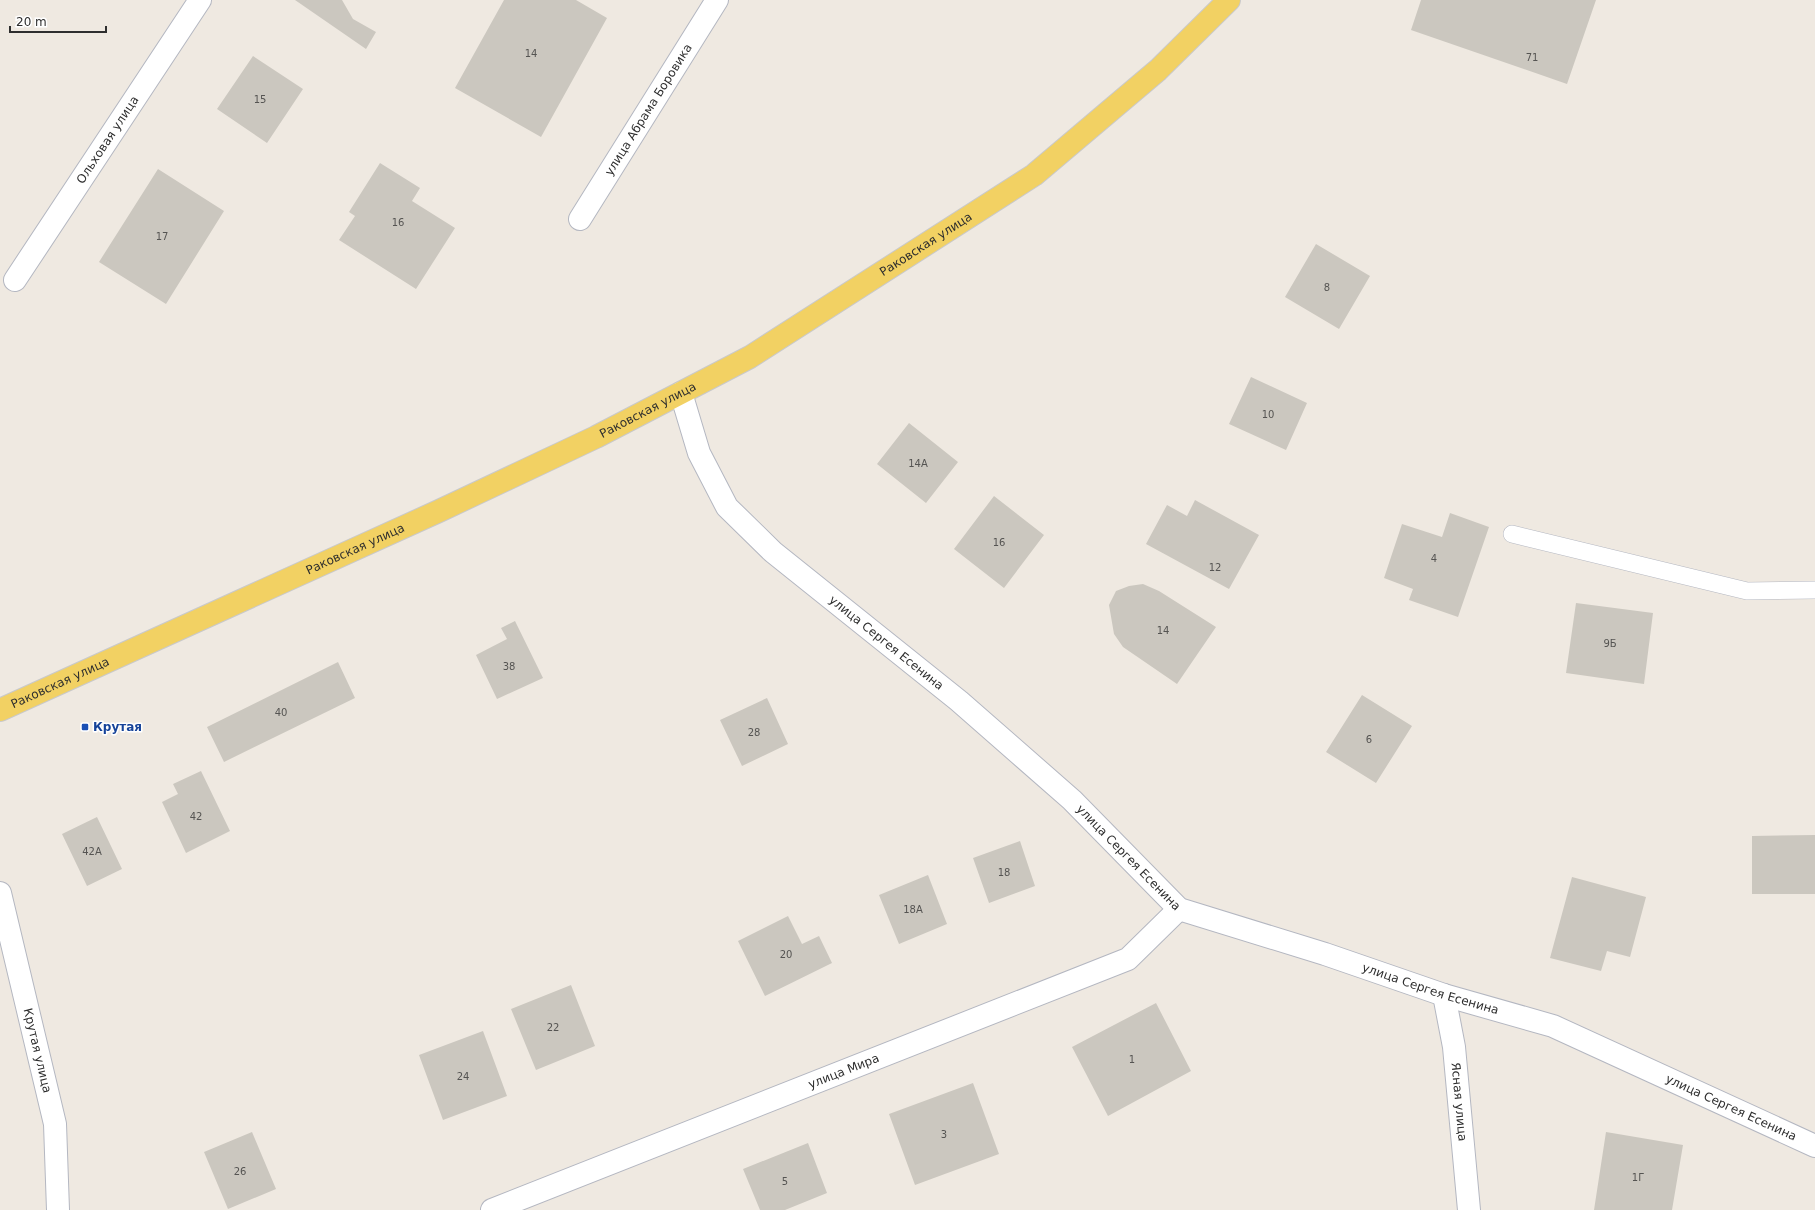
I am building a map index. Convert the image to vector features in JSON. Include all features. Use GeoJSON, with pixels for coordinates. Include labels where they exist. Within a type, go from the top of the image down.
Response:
{"type":"FeatureCollection","features":[{"type":"Feature","properties":{"kind":"main road","name":"Раковская улица"},"geometry":{"type":"LineString","coordinates":[[0,710],[439,511],[596,437],[750,357],[1034,175],[1158,70],[1229,0]]}},
{"type":"Feature","properties":{"kind":"street","name":"Ольховая улица"},"geometry":{"type":"LineString","coordinates":[[15,280],[200,0]]}},
{"type":"Feature","properties":{"kind":"street","name":"улица Абрама Боровика"},"geometry":{"type":"LineString","coordinates":[[580,219],[717,0]]}},
{"type":"Feature","properties":{"kind":"street","name":"улица Сергея Есенина"},"geometry":{"type":"LineString","coordinates":[[680,393],[699,452],[727,507],[774,552],[959,702],[1072,800],[1179,909],[1325,954],[1444,995],[1553,1026],[1815,1146]]}},
{"type":"Feature","properties":{"kind":"street","name":"Крутая улица"},"geometry":{"type":"LineString","coordinates":[[0,893],[55,1124],[58,1210]]}},
{"type":"Feature","properties":{"kind":"street","name":"улица Мира"},"geometry":{"type":"LineString","coordinates":[[492,1210],[1128,959],[1179,909]]}},
{"type":"Feature","properties":{"kind":"street","name":"Ясная улица"},"geometry":{"type":"LineString","coordinates":[[1444,995],[1454,1047],[1469,1210]]}},
{"type":"Feature","properties":{"kind":"lane"},"geometry":{"type":"LineString","coordinates":[[1512,534],[1747,591],[1815,590]]}},
{"type":"Feature","properties":{"kind":"building"},"geometry":{"type":"Polygon","coordinates":[[[295,0],[342,0],[353,19],[376,32],[366,49],[295,0]]]}},
{"type":"Feature","properties":{"kind":"building"},"geometry":{"type":"Polygon","coordinates":[[[504,0],[576,0],[607,18],[541,137],[455,88],[504,0]]]}},
{"type":"Feature","properties":{"kind":"building"},"geometry":{"type":"Polygon","coordinates":[[[1421,0],[1596,0],[1567,84],[1411,30],[1421,0]]]}},
{"type":"Feature","properties":{"kind":"building"},"geometry":{"type":"Polygon","coordinates":[[[253,56],[303,89],[267,143],[217,109],[253,56]]]}},
{"type":"Feature","properties":{"kind":"building"},"geometry":{"type":"Polygon","coordinates":[[[380,163],[420,188],[412,201],[455,228],[416,289],[339,240],[355,216],[349,212],[380,163]]]}},
{"type":"Feature","properties":{"kind":"building"},"geometry":{"type":"Polygon","coordinates":[[[158,169],[224,211],[166,304],[99,262],[158,169]]]}},
{"type":"Feature","properties":{"kind":"building"},"geometry":{"type":"Polygon","coordinates":[[[1316,244],[1370,276],[1339,329],[1285,297],[1316,244]]]}},
{"type":"Feature","properties":{"kind":"building"},"geometry":{"type":"Polygon","coordinates":[[[1251,377],[1307,403],[1286,450],[1229,424],[1251,377]]]}},
{"type":"Feature","properties":{"kind":"building"},"geometry":{"type":"Polygon","coordinates":[[[909,423],[958,462],[926,503],[877,464],[909,423]]]}},
{"type":"Feature","properties":{"kind":"building"},"geometry":{"type":"Polygon","coordinates":[[[994,496],[1044,535],[1004,588],[954,549],[994,496]]]}},
{"type":"Feature","properties":{"kind":"building"},"geometry":{"type":"Polygon","coordinates":[[[1195,500],[1259,535],[1229,589],[1146,544],[1167,505],[1187,516],[1195,500]]]}},
{"type":"Feature","properties":{"kind":"building"},"geometry":{"type":"Polygon","coordinates":[[[1450,513],[1489,527],[1458,617],[1409,600],[1413,589],[1384,578],[1402,524],[1442,537],[1450,513]]]}},
{"type":"Feature","properties":{"kind":"building"},"geometry":{"type":"Polygon","coordinates":[[[1143,584],[1159,591],[1216,627],[1177,684],[1123,647],[1114,634],[1109,605],[1116,591],[1129,586],[1143,584]]]}},
{"type":"Feature","properties":{"kind":"building"},"geometry":{"type":"Polygon","coordinates":[[[1576,603],[1653,613],[1644,684],[1566,673],[1576,603]]]}},
{"type":"Feature","properties":{"kind":"building"},"geometry":{"type":"Polygon","coordinates":[[[515,621],[543,678],[497,699],[476,655],[507,639],[501,628],[515,621]]]}},
{"type":"Feature","properties":{"kind":"building"},"geometry":{"type":"Polygon","coordinates":[[[338,662],[355,698],[224,762],[207,727],[338,662]]]}},
{"type":"Feature","properties":{"kind":"building"},"geometry":{"type":"Polygon","coordinates":[[[1362,695],[1412,726],[1376,783],[1326,752],[1362,695]]]}},
{"type":"Feature","properties":{"kind":"building"},"geometry":{"type":"Polygon","coordinates":[[[767,698],[788,744],[742,766],[720,720],[767,698]]]}},
{"type":"Feature","properties":{"kind":"building"},"geometry":{"type":"Polygon","coordinates":[[[201,771],[230,831],[186,853],[162,802],[178,794],[173,784],[201,771]]]}},
{"type":"Feature","properties":{"kind":"building"},"geometry":{"type":"Polygon","coordinates":[[[97,817],[122,869],[87,886],[62,834],[97,817]]]}},
{"type":"Feature","properties":{"kind":"building"},"geometry":{"type":"Polygon","coordinates":[[[1815,835],[1815,894],[1752,894],[1752,836],[1815,835]]]}},
{"type":"Feature","properties":{"kind":"building"},"geometry":{"type":"Polygon","coordinates":[[[1020,841],[1035,886],[989,903],[973,858],[1020,841]]]}},
{"type":"Feature","properties":{"kind":"building"},"geometry":{"type":"Polygon","coordinates":[[[928,875],[947,924],[899,944],[879,895],[928,875]]]}},
{"type":"Feature","properties":{"kind":"building"},"geometry":{"type":"Polygon","coordinates":[[[1572,877],[1646,897],[1630,957],[1607,951],[1601,971],[1550,958],[1572,877]]]}},
{"type":"Feature","properties":{"kind":"building"},"geometry":{"type":"Polygon","coordinates":[[[788,916],[802,944],[819,936],[832,963],[765,996],[738,941],[788,916]]]}},
{"type":"Feature","properties":{"kind":"building"},"geometry":{"type":"Polygon","coordinates":[[[571,985],[595,1046],[536,1070],[511,1009],[571,985]]]}},
{"type":"Feature","properties":{"kind":"building"},"geometry":{"type":"Polygon","coordinates":[[[1156,1003],[1191,1071],[1108,1116],[1072,1047],[1156,1003]]]}},
{"type":"Feature","properties":{"kind":"building"},"geometry":{"type":"Polygon","coordinates":[[[483,1031],[507,1096],[443,1120],[419,1055],[483,1031]]]}},
{"type":"Feature","properties":{"kind":"building"},"geometry":{"type":"Polygon","coordinates":[[[973,1083],[999,1154],[915,1185],[889,1114],[973,1083]]]}},
{"type":"Feature","properties":{"kind":"building"},"geometry":{"type":"Polygon","coordinates":[[[252,1132],[276,1189],[228,1209],[204,1152],[252,1132]]]}},
{"type":"Feature","properties":{"kind":"building"},"geometry":{"type":"Polygon","coordinates":[[[1606,1132],[1683,1145],[1672,1210],[1594,1210],[1606,1132]]]}},
{"type":"Feature","properties":{"kind":"building"},"geometry":{"type":"Polygon","coordinates":[[[808,1143],[827,1193],[785,1210],[760,1210],[743,1169],[808,1143]]]}},
{"type":"Feature","properties":{"kind":"place","name":"Крутая"},"geometry":{"type":"Point","coordinates":[85,727]}}]}
